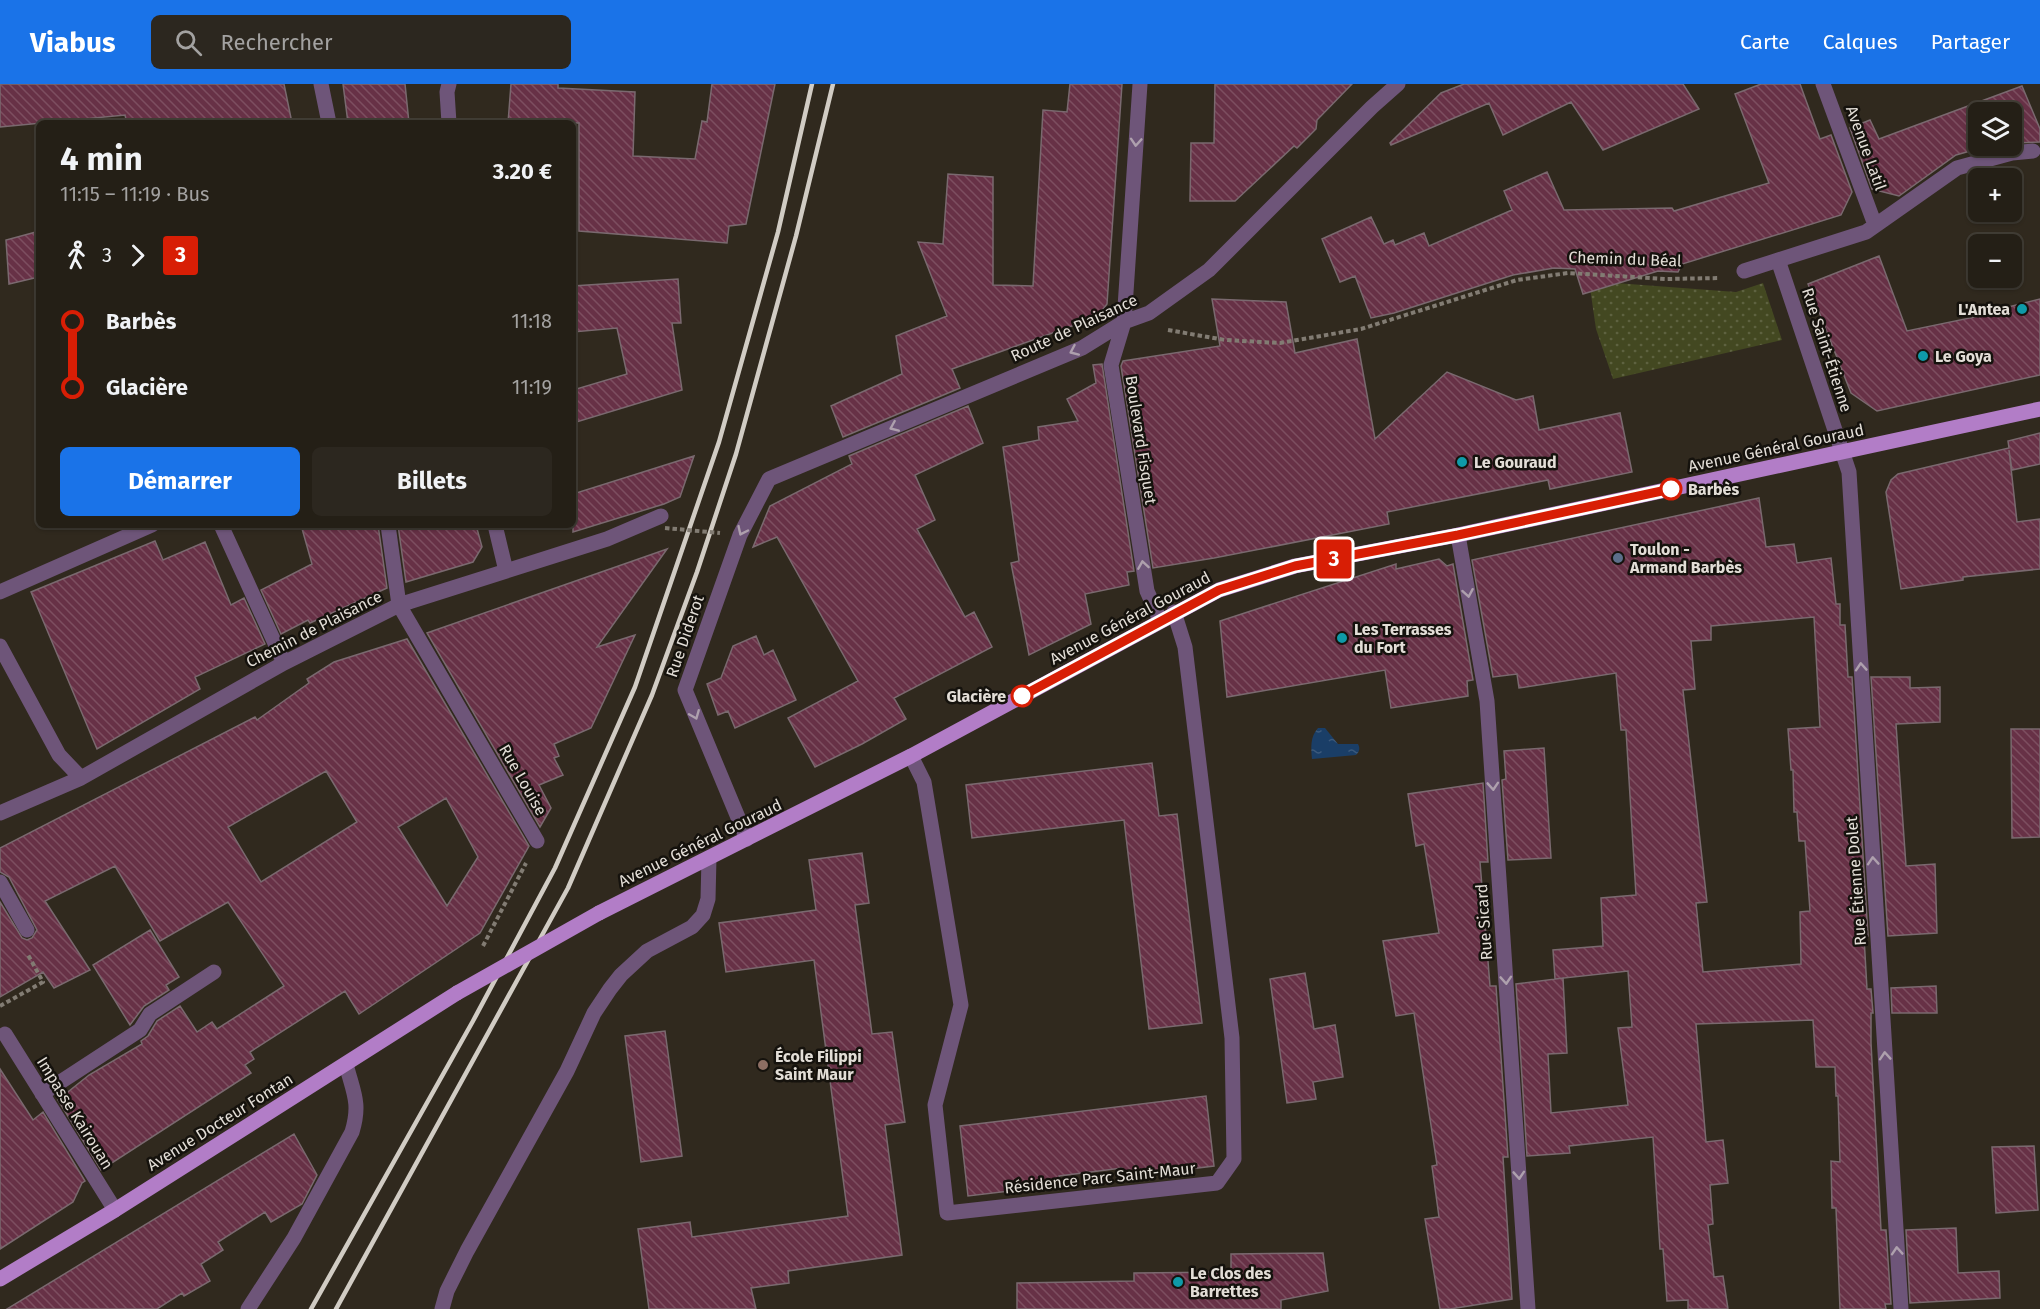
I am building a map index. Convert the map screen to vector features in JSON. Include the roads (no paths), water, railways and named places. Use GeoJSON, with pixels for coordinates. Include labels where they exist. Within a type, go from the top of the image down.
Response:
{"type":"FeatureCollection","features":[{"type":"Feature","properties":{"kind":"main road","name":"Avenue Général Gouraud"},"geometry":{"type":"LineString","coordinates":[[457,993],[599,914],[911,756],[1133,637],[1174,612],[1219,590],[1295,566],[1458,535],[2040,409]]}},
{"type":"Feature","properties":{"kind":"main road","name":"Avenue Docteur Fontan"},"geometry":{"type":"LineString","coordinates":[[0,1279],[115,1210],[457,993]]}},
{"type":"Feature","properties":{"kind":"street"},"geometry":{"type":"LineString","coordinates":[[321,84],[328,120]]}},
{"type":"Feature","properties":{"kind":"street"},"geometry":{"type":"LineString","coordinates":[[449,84],[447,92],[449,120]]}},
{"type":"Feature","properties":{"kind":"street","name":"Boulevard Fisquet"},"geometry":{"type":"LineString","coordinates":[[1140,84],[1124,322],[1111,365],[1147,591],[1160,620]]}},
{"type":"Feature","properties":{"kind":"street","name":"Route de Plaisance"},"geometry":{"type":"LineString","coordinates":[[769,479],[1082,348],[1124,322],[1149,313],[1209,270],[1372,107],[1398,84]]}},
{"type":"Feature","properties":{"kind":"street","name":"Avenue Latil"},"geometry":{"type":"LineString","coordinates":[[1823,84],[1875,225]]}},
{"type":"Feature","properties":{"kind":"street"},"geometry":{"type":"LineString","coordinates":[[1744,271],[1866,232],[1957,168],[2012,153],[2033,151]]}},
{"type":"Feature","properties":{"kind":"street","name":"Rue Saint-Étienne"},"geometry":{"type":"LineString","coordinates":[[1778,260],[1842,452]]}},
{"type":"Feature","properties":{"kind":"street","name":"Rue Étienne Dolet"},"geometry":{"type":"LineString","coordinates":[[1842,452],[1850,481],[1901,1309]]}},
{"type":"Feature","properties":{"kind":"street","name":"Rue Diderot"},"geometry":{"type":"LineString","coordinates":[[747,839],[685,690],[740,535],[769,479]]}},
{"type":"Feature","properties":{"kind":"street","name":"Chemin de Plaisance"},"geometry":{"type":"LineString","coordinates":[[0,813],[81,778],[284,663],[399,605],[663,522]]}},
{"type":"Feature","properties":{"kind":"street"},"geometry":{"type":"LineString","coordinates":[[0,592],[145,528]]}},
{"type":"Feature","properties":{"kind":"street"},"geometry":{"type":"LineString","coordinates":[[222,528],[284,663]]}},
{"type":"Feature","properties":{"kind":"street"},"geometry":{"type":"LineString","coordinates":[[388,528],[399,605]]}},
{"type":"Feature","properties":{"kind":"street"},"geometry":{"type":"LineString","coordinates":[[496,528],[506,571]]}},
{"type":"Feature","properties":{"kind":"street","name":"Rue Sicard"},"geometry":{"type":"LineString","coordinates":[[1458,535],[1487,701],[1528,1309]]}},
{"type":"Feature","properties":{"kind":"street","name":"Rue Louise"},"geometry":{"type":"LineString","coordinates":[[399,605],[537,841]]}},
{"type":"Feature","properties":{"kind":"street","name":"Résidence Parc Saint-Maur"},"geometry":{"type":"LineString","coordinates":[[911,756],[924,782],[961,1005],[935,1105],[947,1213],[1217,1183],[1234,1159],[1232,1038],[1185,647],[1174,612]]}},
{"type":"Feature","properties":{"kind":"street"},"geometry":{"type":"LineString","coordinates":[[0,646],[58,755],[81,778]]}},
{"type":"Feature","properties":{"kind":"street"},"geometry":{"type":"LineString","coordinates":[[442,1309],[447,1291],[467,1251],[567,1071],[594,1014],[609,989],[647,951],[692,927],[703,915],[708,899],[709,858]]}},
{"type":"Feature","properties":{"kind":"street"},"geometry":{"type":"LineString","coordinates":[[0,882],[27,930]]}},
{"type":"Feature","properties":{"kind":"street"},"geometry":{"type":"LineString","coordinates":[[42,1094],[140,1030],[150,1014],[214,972]]}},
{"type":"Feature","properties":{"kind":"street","name":"Impasse Kairouan"},"geometry":{"type":"LineString","coordinates":[[5,1034],[115,1210]]}},
{"type":"Feature","properties":{"kind":"street"},"geometry":{"type":"LineString","coordinates":[[248,1309],[294,1238],[352,1132],[357,1113],[357,1102],[346,1064]]}},
{"type":"Feature","properties":{"kind":"water"},"geometry":{"type":"Polygon","coordinates":[[[1318,728],[1325,728],[1338,744],[1358,744],[1358,752],[1356,755],[1312,759],[1312,739],[1318,728]]]}},
{"type":"Feature","properties":{"kind":"railway"},"geometry":{"type":"LineString","coordinates":[[311,1309],[473,1021],[555,868],[635,687],[719,442],[778,232],[812,84]]}},
{"type":"Feature","properties":{"kind":"railway"},"geometry":{"type":"LineString","coordinates":[[336,1309],[568,888],[652,695],[697,572],[736,454],[796,236],[833,84]]}},
{"type":"Feature","properties":{"kind":"place","name":"L'Antea"},"geometry":{"type":"Point","coordinates":[2022,309]}},
{"type":"Feature","properties":{"kind":"place","name":"Le Goya"},"geometry":{"type":"Point","coordinates":[1923,356]}},
{"type":"Feature","properties":{"kind":"place","name":"Le Gouraud"},"geometry":{"type":"Point","coordinates":[1462,462]}},
{"type":"Feature","properties":{"kind":"place","name":"Barbès"},"geometry":{"type":"Point","coordinates":[1671,489]}},
{"type":"Feature","properties":{"kind":"place","name":"Toulon - Armand Barbès"},"geometry":{"type":"Point","coordinates":[1618,558]}},
{"type":"Feature","properties":{"kind":"place","name":"Les Terrasses du Fort"},"geometry":{"type":"Point","coordinates":[1342,638]}},
{"type":"Feature","properties":{"kind":"place","name":"Glacière"},"geometry":{"type":"Point","coordinates":[1022,696]}},
{"type":"Feature","properties":{"kind":"place","name":"École Filippi Saint Maur"},"geometry":{"type":"Point","coordinates":[763,1065]}},
{"type":"Feature","properties":{"kind":"place","name":"Le Clos des Barrettes"},"geometry":{"type":"Point","coordinates":[1178,1282]}}]}
